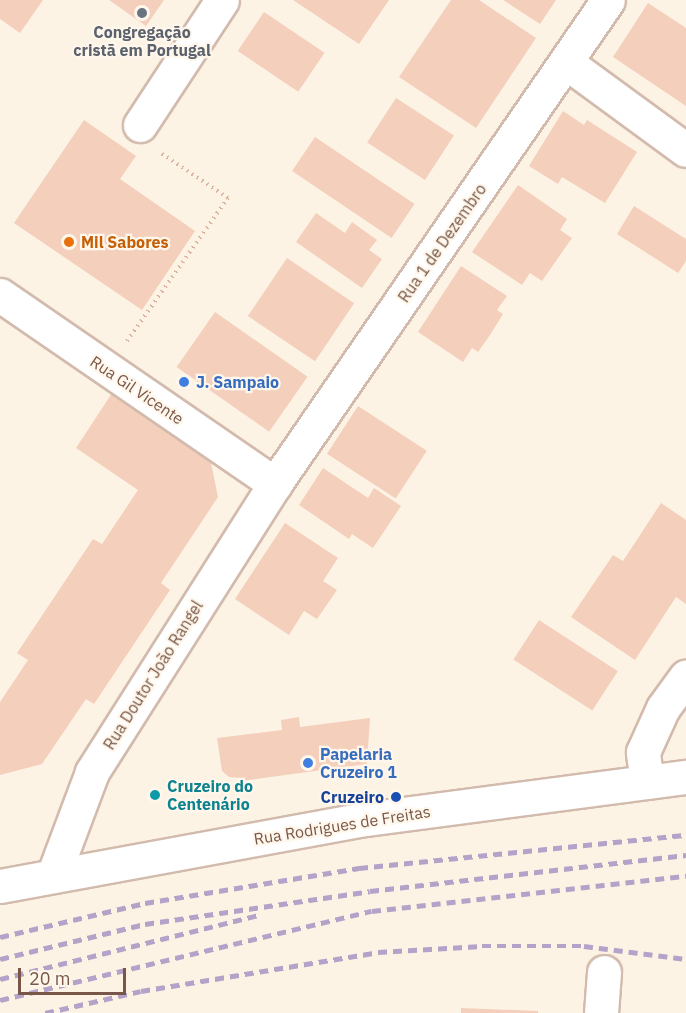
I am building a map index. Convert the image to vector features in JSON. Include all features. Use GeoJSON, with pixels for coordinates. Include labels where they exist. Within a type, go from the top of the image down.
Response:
{"type":"FeatureCollection","features":[{"type":"Feature","properties":{"kind":"street"},"geometry":{"type":"LineString","coordinates":[[140,125],[222,0]]}},
{"type":"Feature","properties":{"kind":"street","name":"Rua 1 de Dezembro"},"geometry":{"type":"LineString","coordinates":[[275,484],[567,63],[608,0]]}},
{"type":"Feature","properties":{"kind":"street"},"geometry":{"type":"LineString","coordinates":[[567,63],[686,150]]}},
{"type":"Feature","properties":{"kind":"street","name":"Rua Gil Vicente"},"geometry":{"type":"LineString","coordinates":[[0,295],[275,484]]}},
{"type":"Feature","properties":{"kind":"street","name":"Rua Doutor João Rangel"},"geometry":{"type":"LineString","coordinates":[[53,876],[92,772],[275,484]]}},
{"type":"Feature","properties":{"kind":"street"},"geometry":{"type":"LineString","coordinates":[[647,782],[643,752],[663,708],[686,676]]}},
{"type":"Feature","properties":{"kind":"street","name":"Rua Rodrigues de Freitas"},"geometry":{"type":"LineString","coordinates":[[0,886],[366,819],[686,777]]}},
{"type":"Feature","properties":{"kind":"street"},"geometry":{"type":"LineString","coordinates":[[601,1013],[604,972]]}},
{"type":"Feature","properties":{"kind":"path"},"geometry":{"type":"LineString","coordinates":[[108,369],[228,198],[134,135],[140,125]]}},
{"type":"Feature","properties":{"kind":"building"},"geometry":{"type":"Polygon","coordinates":[[[0,0],[43,0],[20,33],[0,19],[0,0]]]}},
{"type":"Feature","properties":{"kind":"building","name":"Congregação cristã em Portugal"},"geometry":{"type":"Polygon","coordinates":[[[109,0],[164,0],[146,26],[109,0]]]}},
{"type":"Feature","properties":{"kind":"building"},"geometry":{"type":"Polygon","coordinates":[[[293,0],[389,0],[359,44],[293,0]]]}},
{"type":"Feature","properties":{"kind":"building"},"geometry":{"type":"Polygon","coordinates":[[[451,0],[479,0],[536,38],[476,128],[399,77],[451,0]]]}},
{"type":"Feature","properties":{"kind":"building"},"geometry":{"type":"Polygon","coordinates":[[[503,0],[556,0],[540,24],[503,0]]]}},
{"type":"Feature","properties":{"kind":"building"},"geometry":{"type":"Polygon","coordinates":[[[648,3],[686,28],[686,106],[613,57],[648,3]]]}},
{"type":"Feature","properties":{"kind":"building"},"geometry":{"type":"Polygon","coordinates":[[[264,12],[325,53],[298,92],[238,51],[264,12]]]}},
{"type":"Feature","properties":{"kind":"building"},"geometry":{"type":"Polygon","coordinates":[[[396,98],[454,136],[425,180],[367,142],[396,98]]]}},
{"type":"Feature","properties":{"kind":"building"},"geometry":{"type":"Polygon","coordinates":[[[563,111],[584,125],[587,120],[637,152],[605,203],[562,177],[558,184],[529,166],[563,111]]]}},
{"type":"Feature","properties":{"kind":"building"},"geometry":{"type":"Polygon","coordinates":[[[84,120],[136,156],[120,179],[195,231],[142,310],[14,223],[84,120]]]}},
{"type":"Feature","properties":{"kind":"building"},"geometry":{"type":"Polygon","coordinates":[[[315,137],[414,204],[392,238],[292,171],[315,137]]]}},
{"type":"Feature","properties":{"kind":"building"},"geometry":{"type":"Polygon","coordinates":[[[518,185],[567,219],[560,230],[572,238],[542,281],[530,273],[522,285],[472,252],[518,185]]]}},
{"type":"Feature","properties":{"kind":"building"},"geometry":{"type":"Polygon","coordinates":[[[634,206],[686,239],[686,261],[678,273],[617,234],[634,206]]]}},
{"type":"Feature","properties":{"kind":"building"},"geometry":{"type":"Polygon","coordinates":[[[316,213],[345,233],[352,222],[377,240],[369,250],[382,259],[362,288],[296,242],[316,213]]]}},
{"type":"Feature","properties":{"kind":"building"},"geometry":{"type":"Polygon","coordinates":[[[287,258],[354,303],[315,361],[248,316],[287,258]]]}},
{"type":"Feature","properties":{"kind":"building"},"geometry":{"type":"Polygon","coordinates":[[[461,266],[507,296],[497,310],[503,314],[490,335],[478,352],[472,348],[463,362],[418,332],[461,266]]]}},
{"type":"Feature","properties":{"kind":"building"},"geometry":{"type":"Polygon","coordinates":[[[215,312],[308,377],[269,432],[177,367],[215,312]]]}},
{"type":"Feature","properties":{"kind":"building"},"geometry":{"type":"Polygon","coordinates":[[[114,390],[209,453],[218,497],[161,583],[170,590],[94,704],[86,699],[42,764],[0,775],[0,702],[28,660],[17,653],[93,539],[102,544],[138,490],[76,448],[114,390]]]}},
{"type":"Feature","properties":{"kind":"building"},"geometry":{"type":"Polygon","coordinates":[[[358,406],[427,451],[396,498],[327,454],[358,406]]]}},
{"type":"Feature","properties":{"kind":"building"},"geometry":{"type":"Polygon","coordinates":[[[323,468],[368,498],[374,488],[401,506],[373,548],[352,534],[349,539],[299,505],[323,468]]]}},
{"type":"Feature","properties":{"kind":"building"},"geometry":{"type":"Polygon","coordinates":[[[661,503],[686,520],[686,604],[676,597],[635,660],[571,617],[613,555],[623,561],[661,503]]]}},
{"type":"Feature","properties":{"kind":"building"},"geometry":{"type":"Polygon","coordinates":[[[285,523],[338,558],[323,581],[337,590],[317,619],[304,611],[289,635],[235,599],[285,523]]]}},
{"type":"Feature","properties":{"kind":"building"},"geometry":{"type":"Polygon","coordinates":[[[539,620],[618,671],[592,711],[513,659],[539,620]]]}},
{"type":"Feature","properties":{"kind":"building"},"geometry":{"type":"Polygon","coordinates":[[[299,717],[300,727],[370,718],[367,764],[241,781],[240,778],[229,777],[222,771],[217,738],[282,730],[281,720],[299,717]]]}},
{"type":"Feature","properties":{"kind":"building"},"geometry":{"type":"Polygon","coordinates":[[[461,1008],[538,1011],[538,1013],[461,1013],[461,1008]]]}},
{"type":"Feature","properties":{"kind":"railway"},"geometry":{"type":"LineString","coordinates":[[0,937],[145,903],[359,868],[686,835]]}},
{"type":"Feature","properties":{"kind":"railway"},"geometry":{"type":"LineString","coordinates":[[0,959],[145,924],[370,891],[686,855]]}},
{"type":"Feature","properties":{"kind":"railway"},"geometry":{"type":"LineString","coordinates":[[0,1000],[372,911],[686,876]]}},
{"type":"Feature","properties":{"kind":"railway"},"geometry":{"type":"LineString","coordinates":[[0,979],[259,915]]}},
{"type":"Feature","properties":{"kind":"railway"},"geometry":{"type":"LineString","coordinates":[[45,1013],[141,991],[378,952],[482,946],[584,946],[686,959]]}},
{"type":"Feature","properties":{"kind":"place","name":"Congregação cristã em Portugal"},"geometry":{"type":"Point","coordinates":[142,13]}},
{"type":"Feature","properties":{"kind":"place","name":"Mil Sabores"},"geometry":{"type":"Point","coordinates":[69,242]}},
{"type":"Feature","properties":{"kind":"place","name":"J. Sampaio"},"geometry":{"type":"Point","coordinates":[184,382]}},
{"type":"Feature","properties":{"kind":"place","name":"Papelaria Cruzeiro 1"},"geometry":{"type":"Point","coordinates":[308,763]}},
{"type":"Feature","properties":{"kind":"place","name":"Cruzeiro do Centenário"},"geometry":{"type":"Point","coordinates":[155,795]}},
{"type":"Feature","properties":{"kind":"place","name":"Cruzeiro"},"geometry":{"type":"Point","coordinates":[396,797]}}]}
